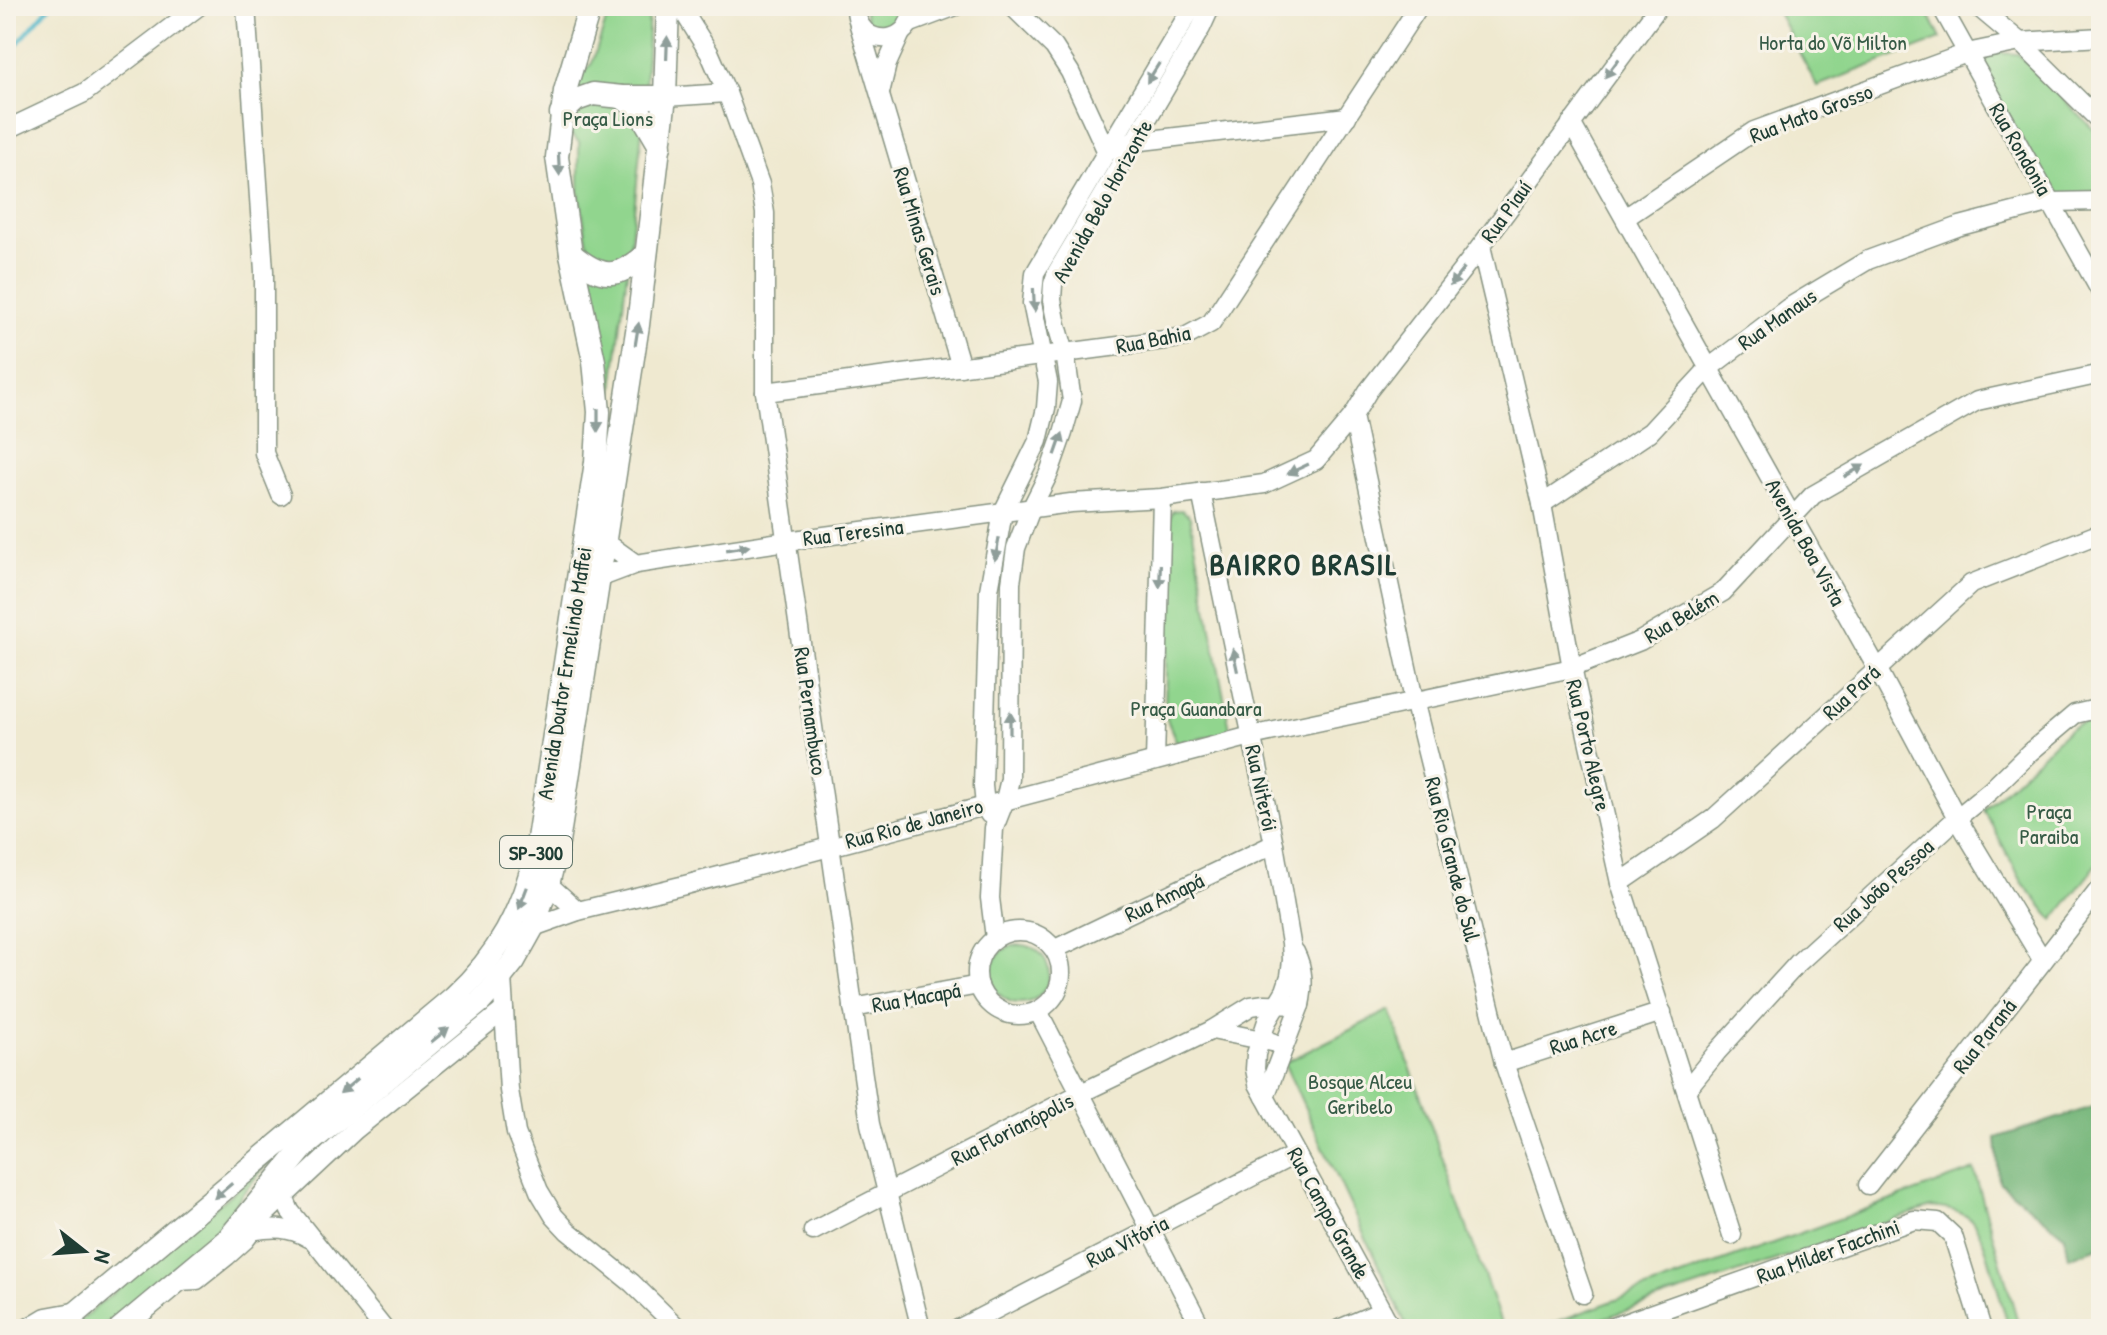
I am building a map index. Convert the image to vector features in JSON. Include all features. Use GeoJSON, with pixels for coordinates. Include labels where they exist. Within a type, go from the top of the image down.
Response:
{"type":"FeatureCollection","features":[{"type":"Feature","properties":{"kind":"main road","name":"Avenida Doutor Ermelindo Maffei"},"geometry":{"type":"LineString","coordinates":[[57,1329],[454,997],[488,962],[514,920],[536,852],[596,462],[599,412],[594,361],[571,254],[557,157],[570,69],[590,6]]}},
{"type":"Feature","properties":{"kind":"main road","name":"Avenida Doutor Ermelindo Maffei"},"geometry":{"type":"LineString","coordinates":[[128,1326],[228,1239],[280,1188],[304,1147],[480,1002],[514,961],[533,927],[557,849],[638,325],[665,97],[668,6]]}},
{"type":"Feature","properties":{"kind":"main road"},"geometry":{"type":"LineString","coordinates":[[561,114],[585,96],[665,97]]}},
{"type":"Feature","properties":{"kind":"main road"},"geometry":{"type":"LineString","coordinates":[[622,97],[639,110],[660,146]]}},
{"type":"Feature","properties":{"kind":"main road"},"geometry":{"type":"LineString","coordinates":[[571,254],[594,270],[613,273],[628,270],[646,254]]}},
{"type":"Feature","properties":{"kind":"street"},"geometry":{"type":"LineString","coordinates":[[6,130],[102,82],[199,6]]}},
{"type":"Feature","properties":{"kind":"street"},"geometry":{"type":"LineString","coordinates":[[246,6],[264,271],[264,453],[281,495]]}},
{"type":"Feature","properties":{"kind":"street","name":"Rua Pernambuco"},"geometry":{"type":"LineString","coordinates":[[680,6],[710,54],[760,184],[765,213],[765,392],[870,1124],[921,1329]]}},
{"type":"Feature","properties":{"kind":"street"},"geometry":{"type":"LineString","coordinates":[[856,13],[867,33],[877,38],[889,38],[907,21],[956,6]]}},
{"type":"Feature","properties":{"kind":"street"},"geometry":{"type":"LineString","coordinates":[[1012,6],[1054,47],[1083,96],[1106,150],[1133,142],[1347,117]]}},
{"type":"Feature","properties":{"kind":"street","name":"Avenida Belo Horizonte"},"geometry":{"type":"LineString","coordinates":[[994,828],[985,805],[983,786],[989,590],[1003,512],[1038,441],[1046,408],[1048,382],[1032,303],[1035,273],[1193,6]]}},
{"type":"Feature","properties":{"kind":"street","name":"Avenida Belo Horizonte"},"geometry":{"type":"LineString","coordinates":[[995,938],[990,898],[994,828],[1010,779],[1011,583],[1016,548],[1049,473],[1072,401],[1065,353],[1052,300],[1053,284],[1057,272],[1211,6]]}},
{"type":"Feature","properties":{"kind":"street","name":"Rua Bahia"},"geometry":{"type":"LineString","coordinates":[[765,392],[1185,337],[1211,323],[1419,6]]}},
{"type":"Feature","properties":{"kind":"street","name":"Rua Piauí"},"geometry":{"type":"LineString","coordinates":[[1353,416],[1368,391],[1481,246],[1659,6]]}},
{"type":"Feature","properties":{"kind":"street","name":"Rua Rondonia"},"geometry":{"type":"LineString","coordinates":[[1941,6],[2101,292]]}},
{"type":"Feature","properties":{"kind":"street"},"geometry":{"type":"LineString","coordinates":[[1977,6],[2020,42],[2101,122]]}},
{"type":"Feature","properties":{"kind":"street","name":"Rua Minas Gerais"},"geometry":{"type":"LineString","coordinates":[[856,13],[961,367]]}},
{"type":"Feature","properties":{"kind":"street"},"geometry":{"type":"LineString","coordinates":[[879,95],[887,64],[907,21]]}},
{"type":"Feature","properties":{"kind":"street","name":"Rua Mato Grosso"},"geometry":{"type":"LineString","coordinates":[[1625,218],[1754,131],[1967,53],[2020,42],[2101,37]]}},
{"type":"Feature","properties":{"kind":"street"},"geometry":{"type":"LineString","coordinates":[[665,97],[727,93]]}},
{"type":"Feature","properties":{"kind":"street","name":"Avenida Boa Vista"},"geometry":{"type":"LineString","coordinates":[[1571,123],[1877,668],[1957,818],[2043,961]]}},
{"type":"Feature","properties":{"kind":"street","name":"Rua Manaus"},"geometry":{"type":"LineString","coordinates":[[1542,504],[1650,432],[1709,368],[1788,308],[1868,260],[1960,226],[2052,202],[2101,201]]}},
{"type":"Feature","properties":{"kind":"street","name":"Rua Porto Alegre"},"geometry":{"type":"LineString","coordinates":[[1481,246],[1542,504],[1572,668],[1620,883],[1732,1235]]}},
{"type":"Feature","properties":{"kind":"street","name":"Rua Belém"},"geometry":{"type":"LineString","coordinates":[[1251,736],[1572,668],[1640,641],[1723,592],[1813,495],[1977,401],[2101,374]]}},
{"type":"Feature","properties":{"kind":"street","name":"Rua Teresina"},"geometry":{"type":"LineString","coordinates":[[599,578],[636,564],[787,541],[1071,503],[1162,498],[1264,484],[1316,460],[1353,416]]}},
{"type":"Feature","properties":{"kind":"street","name":"Rua Rio Grande do Sul"},"geometry":{"type":"LineString","coordinates":[[1353,416],[1414,700],[1504,1063],[1583,1294]]}},
{"type":"Feature","properties":{"kind":"street"},"geometry":{"type":"LineString","coordinates":[[1049,473],[1071,503]]}},
{"type":"Feature","properties":{"kind":"street","name":"Rua Niterói"},"geometry":{"type":"LineString","coordinates":[[1201,492],[1274,844],[1291,943],[1290,976],[1261,1039]]}},
{"type":"Feature","properties":{"kind":"street"},"geometry":{"type":"LineString","coordinates":[[1155,761],[1162,498]]}},
{"type":"Feature","properties":{"kind":"street","name":"Rua Pará"},"geometry":{"type":"LineString","coordinates":[[1620,883],[1713,819],[1971,584],[2093,536],[2101,536]]}},
{"type":"Feature","properties":{"kind":"street"},"geometry":{"type":"LineString","coordinates":[[604,541],[636,564]]}},
{"type":"Feature","properties":{"kind":"street","name":"Rua João Pessoa"},"geometry":{"type":"LineString","coordinates":[[1687,1089],[1798,963],[2075,714],[2101,708]]}},
{"type":"Feature","properties":{"kind":"street","name":"Rua Rio de Janeiro"},"geometry":{"type":"LineString","coordinates":[[533,927],[578,911],[1251,736]]}},
{"type":"Feature","properties":{"kind":"street","name":"Rua Amapá"},"geometry":{"type":"LineString","coordinates":[[1055,949],[1274,844]]}},
{"type":"Feature","properties":{"kind":"street"},"geometry":{"type":"LineString","coordinates":[[548,884],[578,911]]}},
{"type":"Feature","properties":{"kind":"street","name":"Rua Paraná"},"geometry":{"type":"LineString","coordinates":[[1868,1185],[2101,887]]}},
{"type":"Feature","properties":{"kind":"street"},"geometry":{"type":"LineString","coordinates":[[1011,931],[1027,931],[1043,937],[1055,949],[1061,967],[1054,998],[1038,1011],[1017,1015],[1003,1012],[990,1004],[979,985],[978,963],[995,938],[1011,931]]}},
{"type":"Feature","properties":{"kind":"street","name":"Rua Niterói"},"geometry":{"type":"LineString","coordinates":[[1291,943],[1303,973],[1300,1005]]}},
{"type":"Feature","properties":{"kind":"street"},"geometry":{"type":"LineString","coordinates":[[502,977],[509,1090],[516,1133],[539,1191],[554,1216],[568,1231],[632,1283],[679,1329]]}},
{"type":"Feature","properties":{"kind":"street","name":"Rua Macapá"},"geometry":{"type":"LineString","coordinates":[[853,1008],[979,985]]}},
{"type":"Feature","properties":{"kind":"street"},"geometry":{"type":"LineString","coordinates":[[1265,1097],[1300,1005]]}},
{"type":"Feature","properties":{"kind":"street","name":"Rua Florianópolis"},"geometry":{"type":"LineString","coordinates":[[813,1231],[1081,1093],[1212,1030],[1251,1006],[1300,1005]]}},
{"type":"Feature","properties":{"kind":"street"},"geometry":{"type":"LineString","coordinates":[[178,1281],[197,1280],[245,1240],[280,1188],[504,1010]]}},
{"type":"Feature","properties":{"kind":"street"},"geometry":{"type":"LineString","coordinates":[[1038,1011],[1202,1329]]}},
{"type":"Feature","properties":{"kind":"street","name":"Rua Acre"},"geometry":{"type":"LineString","coordinates":[[1504,1063],[1662,1012]]}},
{"type":"Feature","properties":{"kind":"street"},"geometry":{"type":"LineString","coordinates":[[1212,1030],[1284,1044]]}},
{"type":"Feature","properties":{"kind":"street","name":"Rua Campo Grande"},"geometry":{"type":"LineString","coordinates":[[1231,1033],[1255,1069],[1258,1084],[1392,1329]]}},
{"type":"Feature","properties":{"kind":"street"},"geometry":{"type":"LineString","coordinates":[[1255,1069],[1261,1039]]}},
{"type":"Feature","properties":{"kind":"street","name":"Rua Vitória"},"geometry":{"type":"LineString","coordinates":[[958,1329],[1296,1154]]}},
{"type":"Feature","properties":{"kind":"street"},"geometry":{"type":"LineString","coordinates":[[280,1188],[290,1211],[311,1240],[384,1329]]}},
{"type":"Feature","properties":{"kind":"street","name":"Rua Milder Facchini"},"geometry":{"type":"LineString","coordinates":[[1608,1329],[1914,1220],[1938,1222],[1953,1236],[1982,1329]]}},
{"type":"Feature","properties":{"kind":"street"},"geometry":{"type":"LineString","coordinates":[[256,1224],[286,1228],[311,1240]]}},
{"type":"Feature","properties":{"kind":"street"},"geometry":{"type":"LineString","coordinates":[[26,1329],[46,1317],[79,1311]]}},
{"type":"Feature","properties":{"kind":"street"},"geometry":{"type":"LineString","coordinates":[[1339,1329],[1382,1311]]}},
{"type":"Feature","properties":{"kind":"green space","name":"Praça Lions"},"geometry":{"type":"Polygon","coordinates":[[[611,6],[649,6],[639,161],[609,419],[594,361],[590,288],[578,244],[588,245],[579,193],[579,142],[568,132],[579,79],[592,63],[611,6]]]}},
{"type":"Feature","properties":{"kind":"green space"},"geometry":{"type":"Polygon","coordinates":[[[863,6],[904,6],[898,24],[881,32],[868,25],[863,6]]]}},
{"type":"Feature","properties":{"kind":"green space","name":"Horta do Võ Milton"},"geometry":{"type":"Polygon","coordinates":[[[1777,6],[1925,6],[1941,39],[1817,86],[1777,6]]]}},
{"type":"Feature","properties":{"kind":"green space"},"geometry":{"type":"Polygon","coordinates":[[[2018,54],[2101,137],[2101,200],[2053,196],[1981,66],[1989,56],[2018,54]]]}},
{"type":"Feature","properties":{"kind":"green space","name":"Praça Guanabara"},"geometry":{"type":"Polygon","coordinates":[[[1182,510],[1190,517],[1230,729],[1222,734],[1177,743],[1165,715],[1169,520],[1173,511],[1182,510]]]}},
{"type":"Feature","properties":{"kind":"green space","name":"Praça Paraiba"},"geometry":{"type":"Polygon","coordinates":[[[2101,714],[2101,859],[2053,920],[2022,882],[1984,810],[2069,729],[2101,714]]]}},
{"type":"Feature","properties":{"kind":"green space"},"geometry":{"type":"Polygon","coordinates":[[[1020,945],[1041,953],[1049,974],[1041,995],[1020,1003],[999,995],[991,974],[999,953],[1020,945]]]}},
{"type":"Feature","properties":{"kind":"green space","name":"Bosque Alceu Geribelo"},"geometry":{"type":"Polygon","coordinates":[[[1390,1010],[1503,1329],[1408,1329],[1284,1063],[1390,1010]]]}},
{"type":"Feature","properties":{"kind":"green space"},"geometry":{"type":"Polygon","coordinates":[[[2101,1104],[2101,1246],[2069,1258],[2065,1236],[1999,1182],[1996,1138],[2101,1104]]]}},
{"type":"Feature","properties":{"kind":"green space"},"geometry":{"type":"Polygon","coordinates":[[[269,1162],[218,1229],[200,1245],[99,1329],[70,1329],[269,1162]]]}},
{"type":"Feature","properties":{"kind":"green space"},"geometry":{"type":"Polygon","coordinates":[[[1974,1170],[2020,1329],[2009,1329],[1988,1256],[1972,1221],[1959,1212],[1931,1207],[1572,1329],[1536,1329],[1974,1170]]]}},
{"type":"Feature","properties":{"kind":"waterway"},"geometry":{"type":"LineString","coordinates":[[6,57],[50,6]]}},
{"type":"Feature","properties":{"kind":"district","name":"BAIRRO BRASIL"},"geometry":{"type":"Point","coordinates":[1304,564]}}]}
